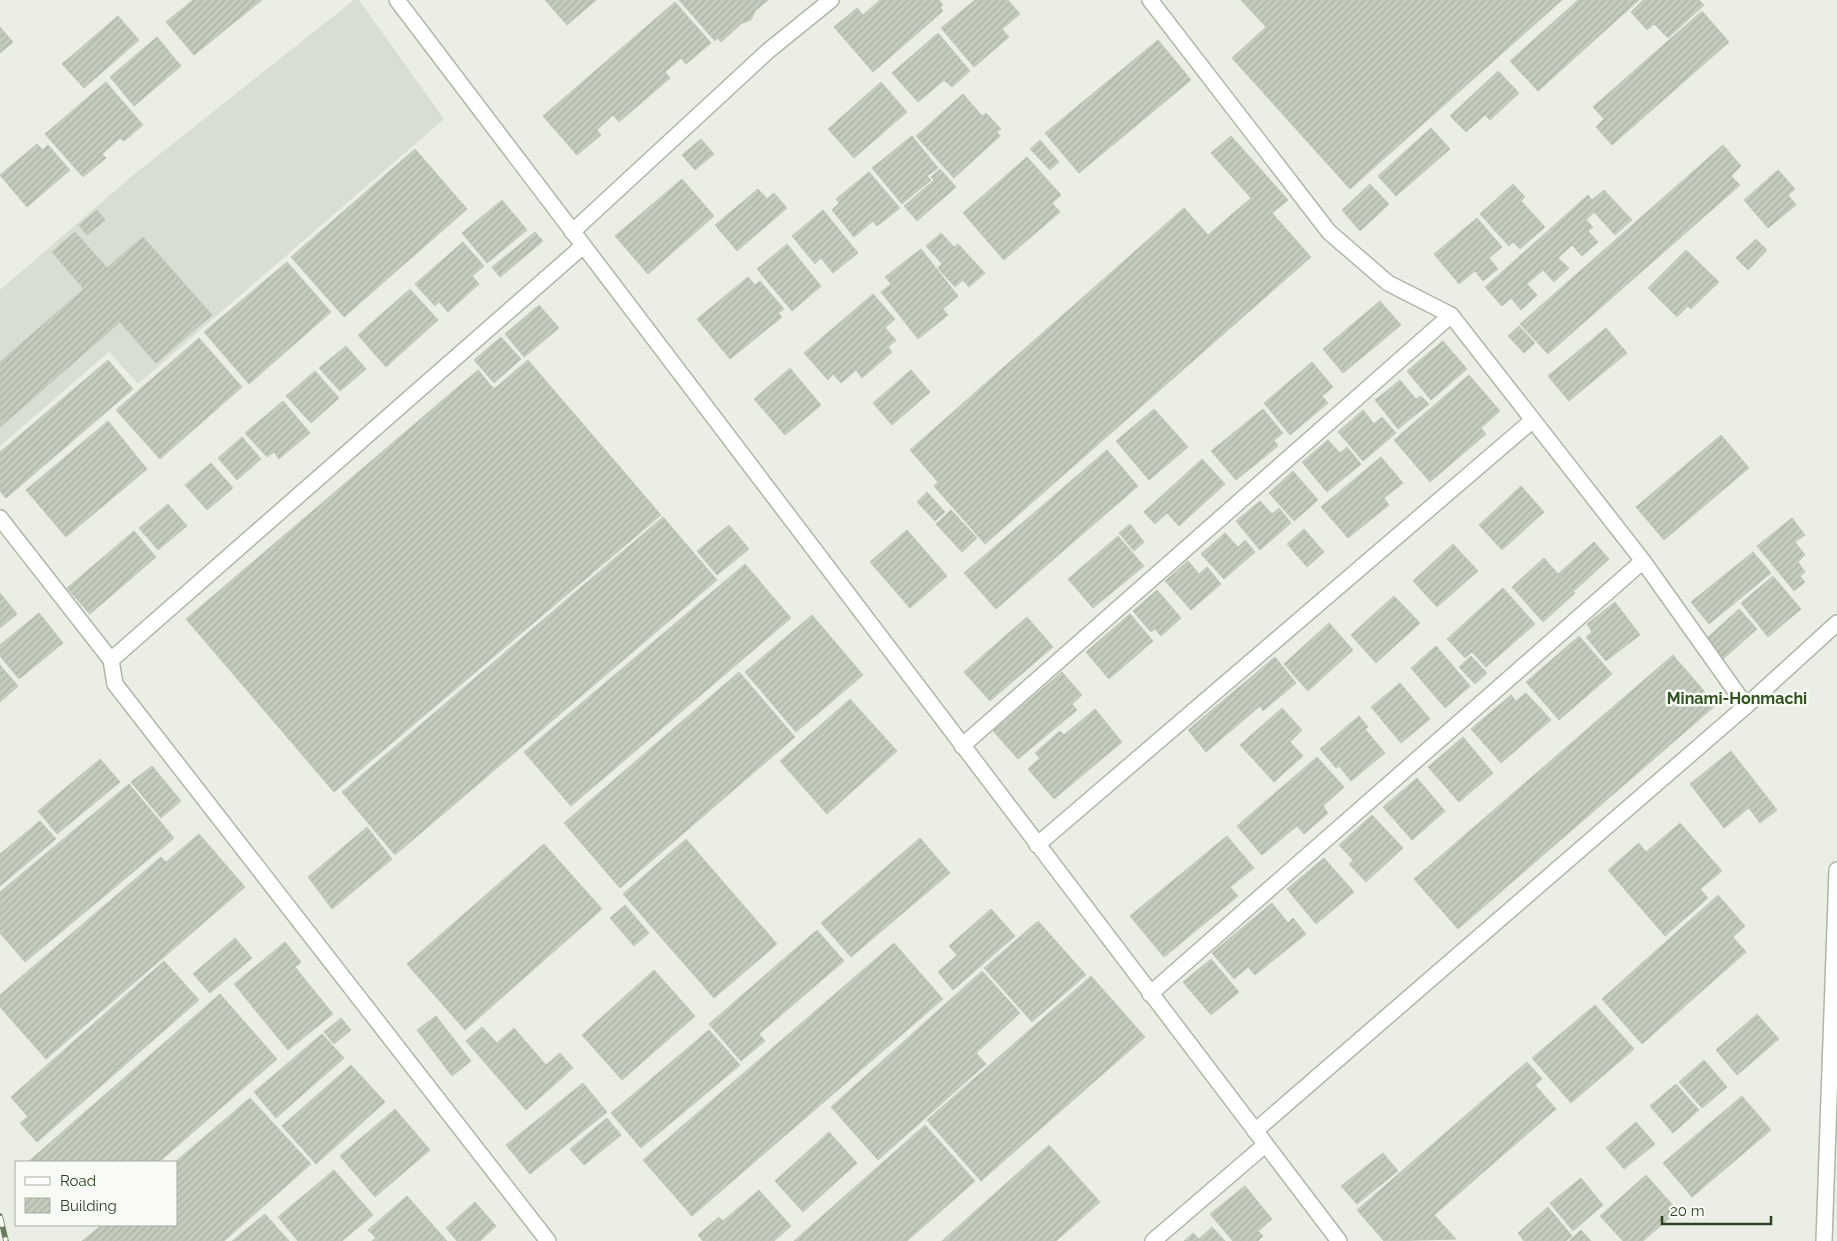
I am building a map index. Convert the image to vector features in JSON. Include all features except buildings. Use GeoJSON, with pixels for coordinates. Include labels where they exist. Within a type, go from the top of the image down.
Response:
{"type":"FeatureCollection","features":[{"type":"Feature","properties":{"kind":"street"},"geometry":{"type":"LineString","coordinates":[[397,0],[1339,1241]]}},
{"type":"Feature","properties":{"kind":"street"},"geometry":{"type":"LineString","coordinates":[[572,232],[768,51],[831,0]]}},
{"type":"Feature","properties":{"kind":"street"},"geometry":{"type":"LineString","coordinates":[[1150,0],[1329,232],[1388,283],[1451,315],[1643,561],[1746,706]]}},
{"type":"Feature","properties":{"kind":"street"},"geometry":{"type":"LineString","coordinates":[[111,660],[583,246]]}},
{"type":"Feature","properties":{"kind":"street"},"geometry":{"type":"LineString","coordinates":[[962,746],[1451,315]]}},
{"type":"Feature","properties":{"kind":"street"},"geometry":{"type":"LineString","coordinates":[[1037,845],[1534,420]]}},
{"type":"Feature","properties":{"kind":"street"},"geometry":{"type":"LineString","coordinates":[[0,518],[111,660],[115,684],[548,1241]]}},
{"type":"Feature","properties":{"kind":"street"},"geometry":{"type":"LineString","coordinates":[[1150,994],[1643,561]]}},
{"type":"Feature","properties":{"kind":"street"},"geometry":{"type":"LineString","coordinates":[[1255,1131],[1746,706],[1837,623]]}},
{"type":"Feature","properties":{"kind":"street"},"geometry":{"type":"LineString","coordinates":[[1824,1241],[1834,1058],[1837,870]]}},
{"type":"Feature","properties":{"kind":"street"},"geometry":{"type":"LineString","coordinates":[[1153,1241],[1265,1144]]}},
{"type":"Feature","properties":{"kind":"shaded area"},"geometry":{"type":"Polygon","coordinates":[[[354,0],[359,0],[444,119],[138,384],[109,352],[0,446],[0,290],[132,176],[354,0]]]}},
{"type":"Feature","properties":{"kind":"railway"},"geometry":{"type":"LineString","coordinates":[[0,1216],[6,1241]]}},
{"type":"Feature","properties":{"kind":"district","name":"Minami-Honmachi"},"geometry":{"type":"Point","coordinates":[1737,698]}}]}
